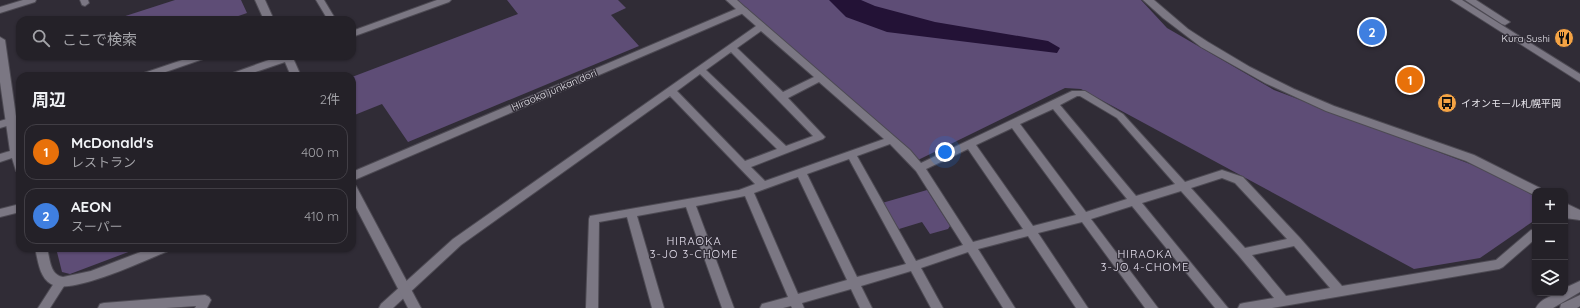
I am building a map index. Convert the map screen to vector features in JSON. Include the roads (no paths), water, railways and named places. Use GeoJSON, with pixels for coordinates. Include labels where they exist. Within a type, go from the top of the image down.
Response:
{"type":"FeatureCollection","features":[{"type":"Feature","properties":{"kind":"street"},"geometry":{"type":"LineString","coordinates":[[0,10],[32,0]]}},
{"type":"Feature","properties":{"kind":"street"},"geometry":{"type":"LineString","coordinates":[[260,0],[267,16]]}},
{"type":"Feature","properties":{"kind":"street"},"geometry":{"type":"LineString","coordinates":[[320,0],[330,16]]}},
{"type":"Feature","properties":{"kind":"street"},"geometry":{"type":"LineString","coordinates":[[356,33],[445,0]]}},
{"type":"Feature","properties":{"kind":"street"},"geometry":{"type":"LineString","coordinates":[[731,0],[906,153],[920,168],[1009,308]]}},
{"type":"Feature","properties":{"kind":"street"},"geometry":{"type":"LineString","coordinates":[[1148,0],[1195,37],[1238,64],[1270,81],[1312,101],[1466,156],[1532,189]]}},
{"type":"Feature","properties":{"kind":"street"},"geometry":{"type":"LineString","coordinates":[[1456,0],[1580,79]]}},
{"type":"Feature","properties":{"kind":"street"},"geometry":{"type":"LineString","coordinates":[[1470,0],[1580,71]]}},
{"type":"Feature","properties":{"kind":"street","name":"Hiraoka junkan dori"},"geometry":{"type":"LineString","coordinates":[[356,175],[743,10]]}},
{"type":"Feature","properties":{"kind":"street"},"geometry":{"type":"LineString","coordinates":[[385,308],[458,242],[762,27]]}},
{"type":"Feature","properties":{"kind":"street"},"geometry":{"type":"LineString","coordinates":[[0,40],[0,56],[4,92],[16,120],[0,125]]}},
{"type":"Feature","properties":{"kind":"street"},"geometry":{"type":"LineString","coordinates":[[732,48],[782,96],[820,137],[744,166]]}},
{"type":"Feature","properties":{"kind":"street"},"geometry":{"type":"LineString","coordinates":[[156,72],[191,60]]}},
{"type":"Feature","properties":{"kind":"street"},"geometry":{"type":"LineString","coordinates":[[245,72],[277,60]]}},
{"type":"Feature","properties":{"kind":"street"},"geometry":{"type":"LineString","coordinates":[[290,60],[294,72]]}},
{"type":"Feature","properties":{"kind":"street"},"geometry":{"type":"LineString","coordinates":[[701,70],[784,150]]}},
{"type":"Feature","properties":{"kind":"street"},"geometry":{"type":"LineString","coordinates":[[782,96],[819,78]]}},
{"type":"Feature","properties":{"kind":"street"},"geometry":{"type":"LineString","coordinates":[[671,91],[763,186]]}},
{"type":"Feature","properties":{"kind":"street"},"geometry":{"type":"LineString","coordinates":[[920,168],[1075,93],[1082,93],[1120,116],[1243,253],[1283,301]]}},
{"type":"Feature","properties":{"kind":"street"},"geometry":{"type":"LineString","coordinates":[[1054,104],[1222,308]]}},
{"type":"Feature","properties":{"kind":"street"},"geometry":{"type":"LineString","coordinates":[[1014,123],[1152,308]]}},
{"type":"Feature","properties":{"kind":"street"},"geometry":{"type":"LineString","coordinates":[[592,308],[594,219],[690,203],[748,191],[891,140]]}},
{"type":"Feature","properties":{"kind":"street"},"geometry":{"type":"LineString","coordinates":[[970,144],[1082,308]]}},
{"type":"Feature","properties":{"kind":"street"},"geometry":{"type":"LineString","coordinates":[[0,158],[16,153]]}},
{"type":"Feature","properties":{"kind":"street"},"geometry":{"type":"LineString","coordinates":[[851,154],[937,308]]}},
{"type":"Feature","properties":{"kind":"street"},"geometry":{"type":"LineString","coordinates":[[801,172],[866,308]]}},
{"type":"Feature","properties":{"kind":"street"},"geometry":{"type":"LineString","coordinates":[[766,308],[796,304],[854,283],[914,266],[970,247],[1083,217],[1222,174],[1239,180],[1296,241],[1340,292]]}},
{"type":"Feature","properties":{"kind":"street"},"geometry":{"type":"LineString","coordinates":[[748,191],[796,304]]}},
{"type":"Feature","properties":{"kind":"street"},"geometry":{"type":"LineString","coordinates":[[356,197],[415,308]]}},
{"type":"Feature","properties":{"kind":"street"},"geometry":{"type":"LineString","coordinates":[[690,203],[728,308]]}},
{"type":"Feature","properties":{"kind":"street"},"geometry":{"type":"LineString","coordinates":[[0,213],[16,209]]}},
{"type":"Feature","properties":{"kind":"street"},"geometry":{"type":"LineString","coordinates":[[1568,209],[1580,216]]}},
{"type":"Feature","properties":{"kind":"street"},"geometry":{"type":"LineString","coordinates":[[631,213],[658,308]]}},
{"type":"Feature","properties":{"kind":"street"},"geometry":{"type":"LineString","coordinates":[[1568,214],[1580,216]]}},
{"type":"Feature","properties":{"kind":"street"},"geometry":{"type":"LineString","coordinates":[[1244,308],[1499,264],[1532,236]]}},
{"type":"Feature","properties":{"kind":"street"},"geometry":{"type":"LineString","coordinates":[[1243,253],[1296,241]]}},
{"type":"Feature","properties":{"kind":"street"},"geometry":{"type":"LineString","coordinates":[[42,252],[48,272],[54,280],[60,283],[80,280],[154,252]]}},
{"type":"Feature","properties":{"kind":"street"},"geometry":{"type":"LineString","coordinates":[[44,308],[60,283]]}},
{"type":"Feature","properties":{"kind":"street"},"geometry":{"type":"LineString","coordinates":[[1542,308],[1580,286]]}},
{"type":"Feature","properties":{"kind":"street"},"geometry":{"type":"LineString","coordinates":[[104,308],[204,300],[201,308]]}},
{"type":"Feature","properties":{"kind":"street"},"geometry":{"type":"LineString","coordinates":[[1566,308],[1580,300]]}},
{"type":"Feature","properties":{"kind":"place","name":"AEON"},"geometry":{"type":"Point","coordinates":[1372,32]}},
{"type":"Feature","properties":{"kind":"place","name":"Kura Sushi"},"geometry":{"type":"Point","coordinates":[1564,38]}},
{"type":"Feature","properties":{"kind":"place","name":"McDonald's"},"geometry":{"type":"Point","coordinates":[1410,80]}},
{"type":"Feature","properties":{"kind":"place","name":"イオンモール札幌平岡"},"geometry":{"type":"Point","coordinates":[1447,103]}},
{"type":"Feature","properties":{"kind":"district","name":"HIRAOKA 3-JO 3-CHOME"},"geometry":{"type":"Point","coordinates":[694,247]}},
{"type":"Feature","properties":{"kind":"district","name":"HIRAOKA 3-JO 4-CHOME"},"geometry":{"type":"Point","coordinates":[1145,260]}}]}
